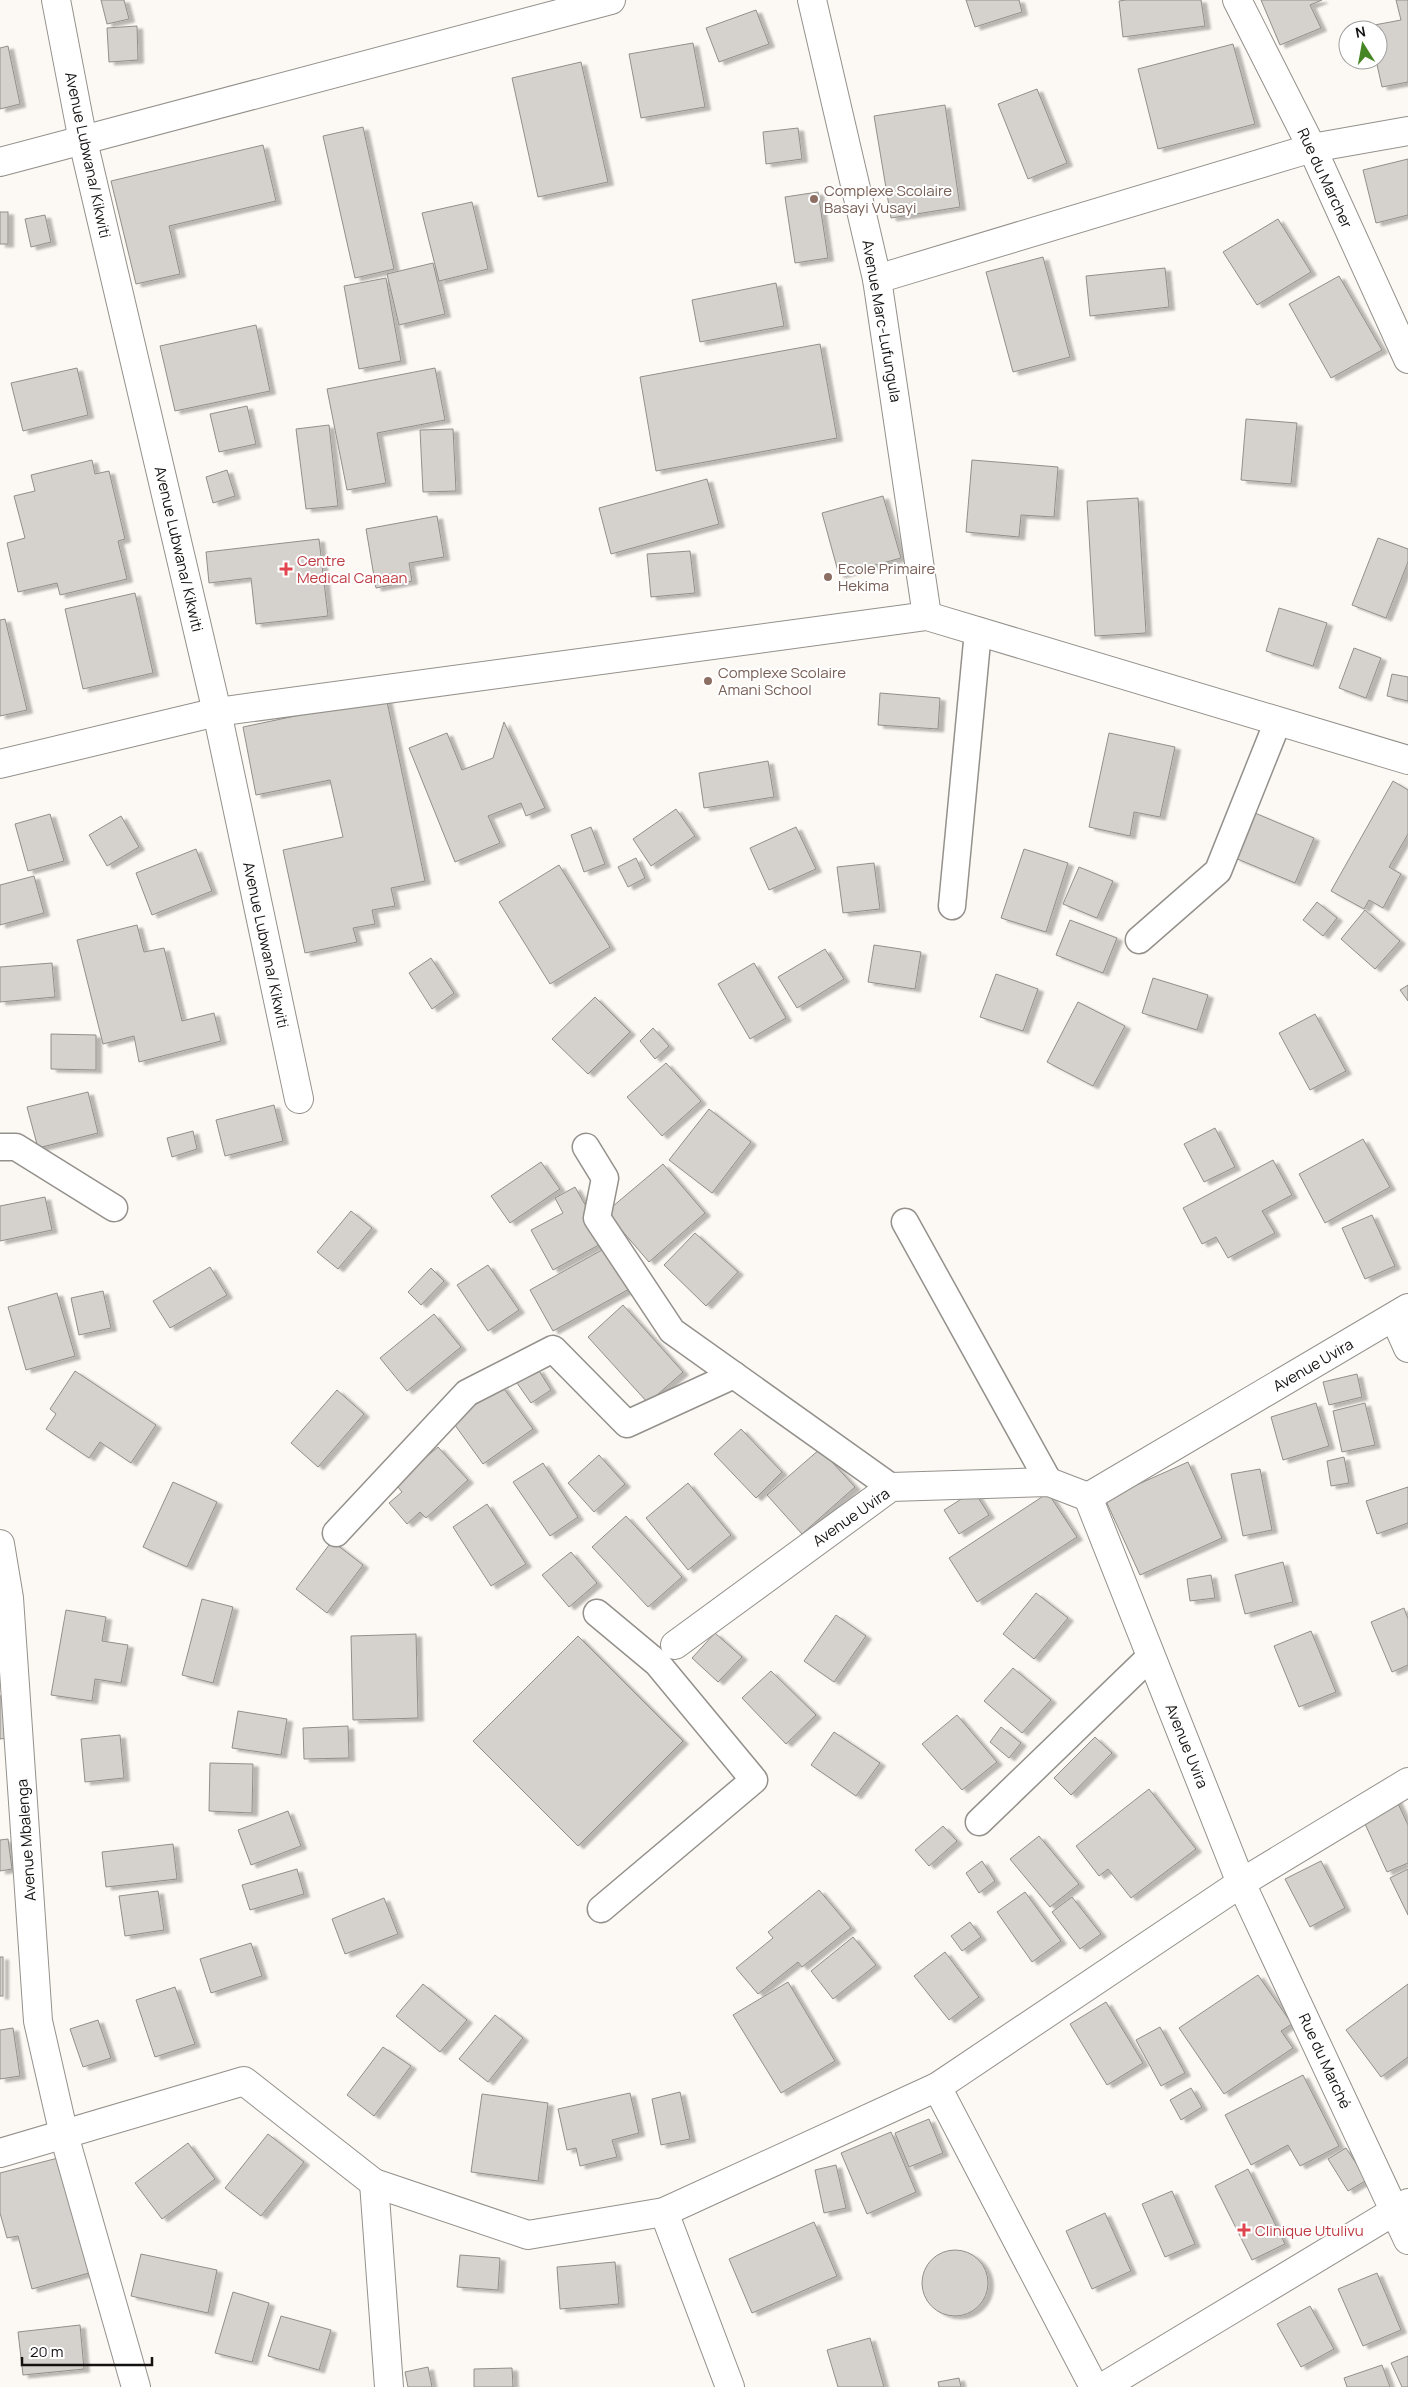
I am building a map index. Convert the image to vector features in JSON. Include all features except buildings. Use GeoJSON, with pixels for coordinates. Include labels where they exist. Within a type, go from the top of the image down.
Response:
{"type":"FeatureCollection","features":[{"type":"Feature","properties":{"kind":"street","name":"Avenue Lubwana/ Kikwiti"},"geometry":{"type":"LineString","coordinates":[[56,0],[83,142],[217,712],[300,1100]]}},
{"type":"Feature","properties":{"kind":"street"},"geometry":{"type":"LineString","coordinates":[[0,162],[83,142],[611,0]]}},
{"type":"Feature","properties":{"kind":"street","name":"Avenue Marc-Lufungula"},"geometry":{"type":"LineString","coordinates":[[812,0],[877,279],[927,616]]}},
{"type":"Feature","properties":{"kind":"street","name":"Rue du Marcher"},"geometry":{"type":"LineString","coordinates":[[1237,0],[1312,148],[1408,360]]}},
{"type":"Feature","properties":{"kind":"street"},"geometry":{"type":"LineString","coordinates":[[877,279],[1312,148],[1408,131]]}},
{"type":"Feature","properties":{"kind":"street"},"geometry":{"type":"LineString","coordinates":[[0,764],[217,712],[927,616],[1408,760]]}},
{"type":"Feature","properties":{"kind":"street"},"geometry":{"type":"LineString","coordinates":[[1401,1313],[1408,1348]]}},
{"type":"Feature","properties":{"kind":"street","name":"Avenue Uvira"},"geometry":{"type":"LineString","coordinates":[[1088,1497],[1401,1313]]}},
{"type":"Feature","properties":{"kind":"street","name":"Avenue Uvira"},"geometry":{"type":"LineString","coordinates":[[666,1654],[891,1487],[1048,1482],[1088,1497],[1242,1883]]}},
{"type":"Feature","properties":{"kind":"street","name":"Avenue Mbalenga"},"geometry":{"type":"LineString","coordinates":[[0,1544],[38,2021],[64,2135],[136,2387]]}},
{"type":"Feature","properties":{"kind":"street"},"geometry":{"type":"LineString","coordinates":[[0,2153],[244,2081],[374,2183],[528,2235],[664,2212],[936,2087],[1242,1883],[1408,1782]]}},
{"type":"Feature","properties":{"kind":"street","name":"Rue du Marché"},"geometry":{"type":"LineString","coordinates":[[1242,1883],[1402,2207],[1408,2240]]}},
{"type":"Feature","properties":{"kind":"street"},"geometry":{"type":"LineString","coordinates":[[936,2087],[1094,2387]]}},
{"type":"Feature","properties":{"kind":"street"},"geometry":{"type":"LineString","coordinates":[[374,2183],[390,2387]]}},
{"type":"Feature","properties":{"kind":"street"},"geometry":{"type":"LineString","coordinates":[[1103,2387],[1402,2207]]}},
{"type":"Feature","properties":{"kind":"street"},"geometry":{"type":"LineString","coordinates":[[664,2212],[730,2387]]}},
{"type":"Feature","properties":{"kind":"lane"},"geometry":{"type":"LineString","coordinates":[[952,906],[978,631]]}},
{"type":"Feature","properties":{"kind":"lane"},"geometry":{"type":"LineString","coordinates":[[1139,940],[1218,871],[1278,721]]}},
{"type":"Feature","properties":{"kind":"lane"},"geometry":{"type":"LineString","coordinates":[[0,1148],[16,1147],[114,1208]]}},
{"type":"Feature","properties":{"kind":"lane"},"geometry":{"type":"LineString","coordinates":[[586,1147],[605,1178],[597,1218],[672,1331],[891,1487]]}},
{"type":"Feature","properties":{"kind":"lane"},"geometry":{"type":"LineString","coordinates":[[905,1222],[1048,1482]]}},
{"type":"Feature","properties":{"kind":"lane"},"geometry":{"type":"LineString","coordinates":[[336,1533],[466,1393],[553,1349],[627,1424],[734,1375]]}},
{"type":"Feature","properties":{"kind":"lane"},"geometry":{"type":"LineString","coordinates":[[597,1613],[666,1654],[754,1780],[601,1909]]}},
{"type":"Feature","properties":{"kind":"lane"},"geometry":{"type":"LineString","coordinates":[[979,1822],[1151,1656]]}},
{"type":"Feature","properties":{"kind":"place","name":"Complexe Scolaire Basayi Vusayi"},"geometry":{"type":"Point","coordinates":[814,199]}},
{"type":"Feature","properties":{"kind":"place","name":"Centre Medical Canaan"},"geometry":{"type":"Point","coordinates":[286,569]}},
{"type":"Feature","properties":{"kind":"place","name":"Ecole Primaire Hekima"},"geometry":{"type":"Point","coordinates":[828,577]}},
{"type":"Feature","properties":{"kind":"place","name":"Complexe Scolaire Amani School"},"geometry":{"type":"Point","coordinates":[708,681]}},
{"type":"Feature","properties":{"kind":"place","name":"Clinique Utulivu"},"geometry":{"type":"Point","coordinates":[1244,2230]}}]}
